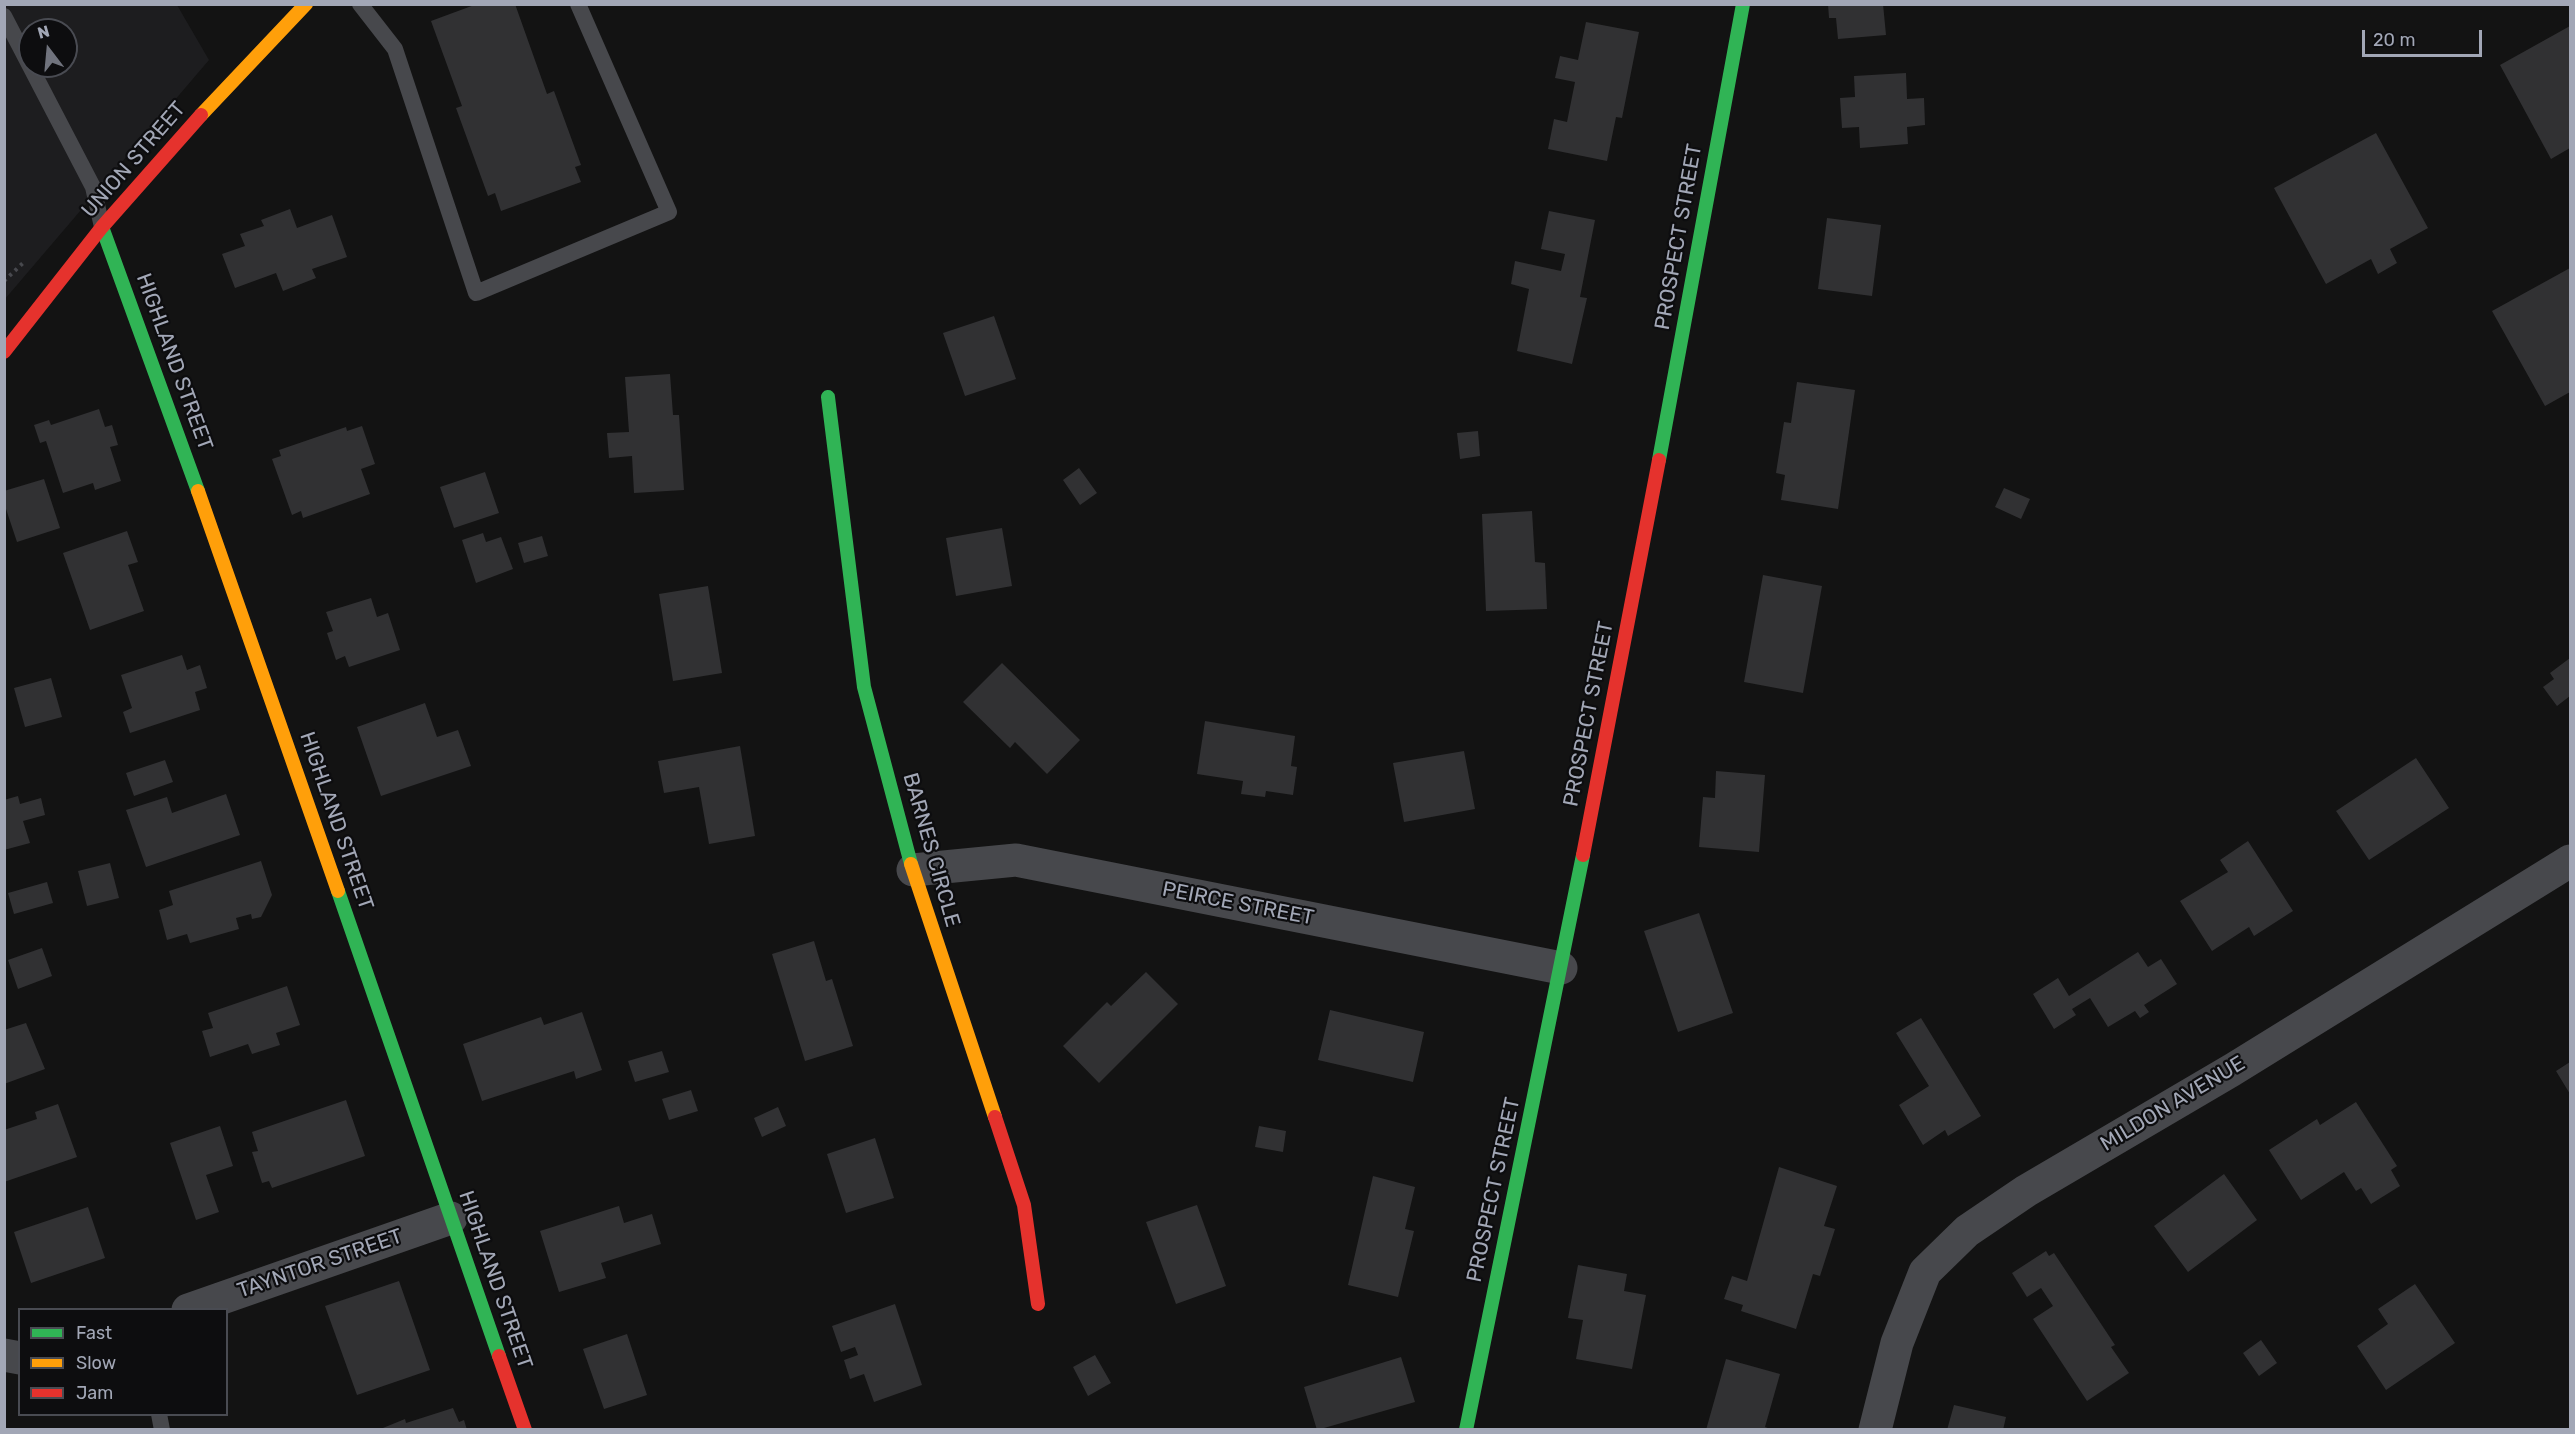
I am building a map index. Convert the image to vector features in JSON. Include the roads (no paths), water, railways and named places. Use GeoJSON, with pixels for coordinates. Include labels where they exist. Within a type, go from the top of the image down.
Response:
{"type":"FeatureCollection","features":[{"type":"Feature","properties":{"kind":"street","name":"UNION STREET"},"geometry":{"type":"LineString","coordinates":[[4,352],[102,227],[170,149],[306,4]]}},
{"type":"Feature","properties":{"kind":"street","name":"PROSPECT STREET"},"geometry":{"type":"LineString","coordinates":[[1466,1430],[1561,968],[1666,423],[1743,4]]}},
{"type":"Feature","properties":{"kind":"street","name":"HIGHLAND STREET"},"geometry":{"type":"LineString","coordinates":[[102,227],[221,554],[525,1430]]}},
{"type":"Feature","properties":{"kind":"street","name":"BARNES CIRCLE"},"geometry":{"type":"LineString","coordinates":[[828,397],[864,687],[913,870],[1024,1206],[1038,1304]]}},
{"type":"Feature","properties":{"kind":"street","name":"PEIRCE STREET"},"geometry":{"type":"LineString","coordinates":[[913,870],[1016,860],[1561,968]]}},
{"type":"Feature","properties":{"kind":"street","name":"MILDON AVENUE"},"geometry":{"type":"LineString","coordinates":[[1875,1430],[1897,1343],[1925,1272],[1967,1231],[2026,1191],[2232,1070],[2571,861]]}},
{"type":"Feature","properties":{"kind":"street","name":"TAYNTOR STREET"},"geometry":{"type":"LineString","coordinates":[[194,1308],[451,1218]]}},
{"type":"Feature","properties":{"kind":"lane"},"geometry":{"type":"LineString","coordinates":[[360,4],[395,49],[477,294],[669,213],[578,4]]}},
{"type":"Feature","properties":{"kind":"lane"},"geometry":{"type":"LineString","coordinates":[[4,16],[18,43]]}},
{"type":"Feature","properties":{"kind":"lane"},"geometry":{"type":"LineString","coordinates":[[36,78],[93,187],[102,227]]}}]}
